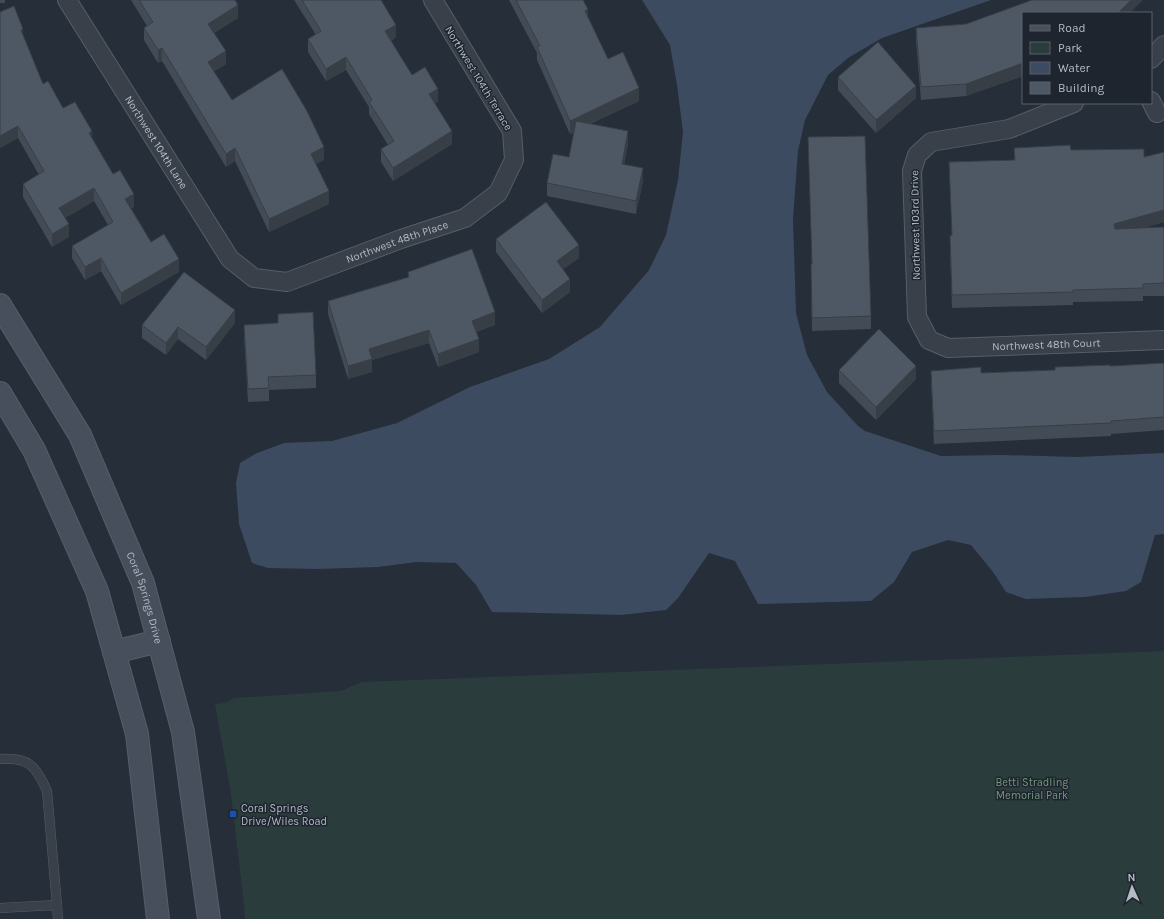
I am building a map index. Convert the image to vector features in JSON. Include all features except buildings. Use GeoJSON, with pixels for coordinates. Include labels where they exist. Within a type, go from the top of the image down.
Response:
{"type":"FeatureCollection","features":[{"type":"Feature","properties":{"kind":"main road","name":"Coral Springs Drive"},"geometry":{"type":"LineString","coordinates":[[0,305],[80,435],[143,583],[183,732],[209,919]]}},
{"type":"Feature","properties":{"kind":"main road"},"geometry":{"type":"LineString","coordinates":[[0,393],[34,450],[97,591],[136,734],[158,919]]}},
{"type":"Feature","properties":{"kind":"main road"},"geometry":{"type":"LineString","coordinates":[[114,652],[159,641]]}},
{"type":"Feature","properties":{"kind":"street","name":"Northwest 104th Lane"},"geometry":{"type":"LineString","coordinates":[[67,0],[230,259],[254,278]]}},
{"type":"Feature","properties":{"kind":"street","name":"Northwest 104th Terrace"},"geometry":{"type":"LineString","coordinates":[[433,0],[512,131],[514,160]]}},
{"type":"Feature","properties":{"kind":"street"},"geometry":{"type":"LineString","coordinates":[[1152,58],[1164,45]]}},
{"type":"Feature","properties":{"kind":"street","name":"Northwest 103rd Drive"},"geometry":{"type":"LineString","coordinates":[[930,340],[917,317],[912,172],[917,155],[931,142],[1009,129],[1072,104]]}},
{"type":"Feature","properties":{"kind":"street","name":"Northwest 48th Place"},"geometry":{"type":"LineString","coordinates":[[254,278],[287,282],[401,239],[465,218],[498,193],[514,160]]}},
{"type":"Feature","properties":{"kind":"street","name":"Northwest 48th Court"},"geometry":{"type":"LineString","coordinates":[[930,340],[948,348],[1164,340]]}},
{"type":"Feature","properties":{"kind":"lane"},"geometry":{"type":"LineString","coordinates":[[0,759],[12,758],[28,762],[40,774],[47,791],[58,919]]}},
{"type":"Feature","properties":{"kind":"lane"},"geometry":{"type":"LineString","coordinates":[[0,908],[57,905]]}},
{"type":"Feature","properties":{"kind":"green space","name":"Betti Stradling Memorial Park"},"geometry":{"type":"Polygon","coordinates":[[[1164,651],[1164,919],[245,919],[231,794],[215,704],[225,703],[234,698],[341,691],[361,682],[1164,651]]]}},
{"type":"Feature","properties":{"kind":"water"},"geometry":{"type":"Polygon","coordinates":[[[642,0],[991,0],[882,38],[848,58],[828,75],[805,120],[798,151],[793,219],[796,313],[807,355],[827,392],[858,426],[865,431],[941,456],[1002,455],[1077,457],[1164,453],[1164,534],[1155,535],[1141,582],[1126,591],[1085,597],[1026,599],[1006,592],[993,572],[971,545],[948,540],[912,552],[894,582],[871,601],[758,604],[735,561],[709,553],[678,598],[666,610],[621,615],[492,612],[476,585],[456,563],[416,562],[378,567],[317,569],[268,568],[252,563],[239,524],[236,483],[240,463],[257,453],[284,443],[332,441],[397,423],[470,387],[549,359],[600,327],[649,270],[666,235],[678,180],[683,132],[670,45],[642,0]]]}},
{"type":"Feature","properties":{"kind":"place","name":"Coral Springs Drive/Wiles Road"},"geometry":{"type":"Point","coordinates":[233,814]}}]}
